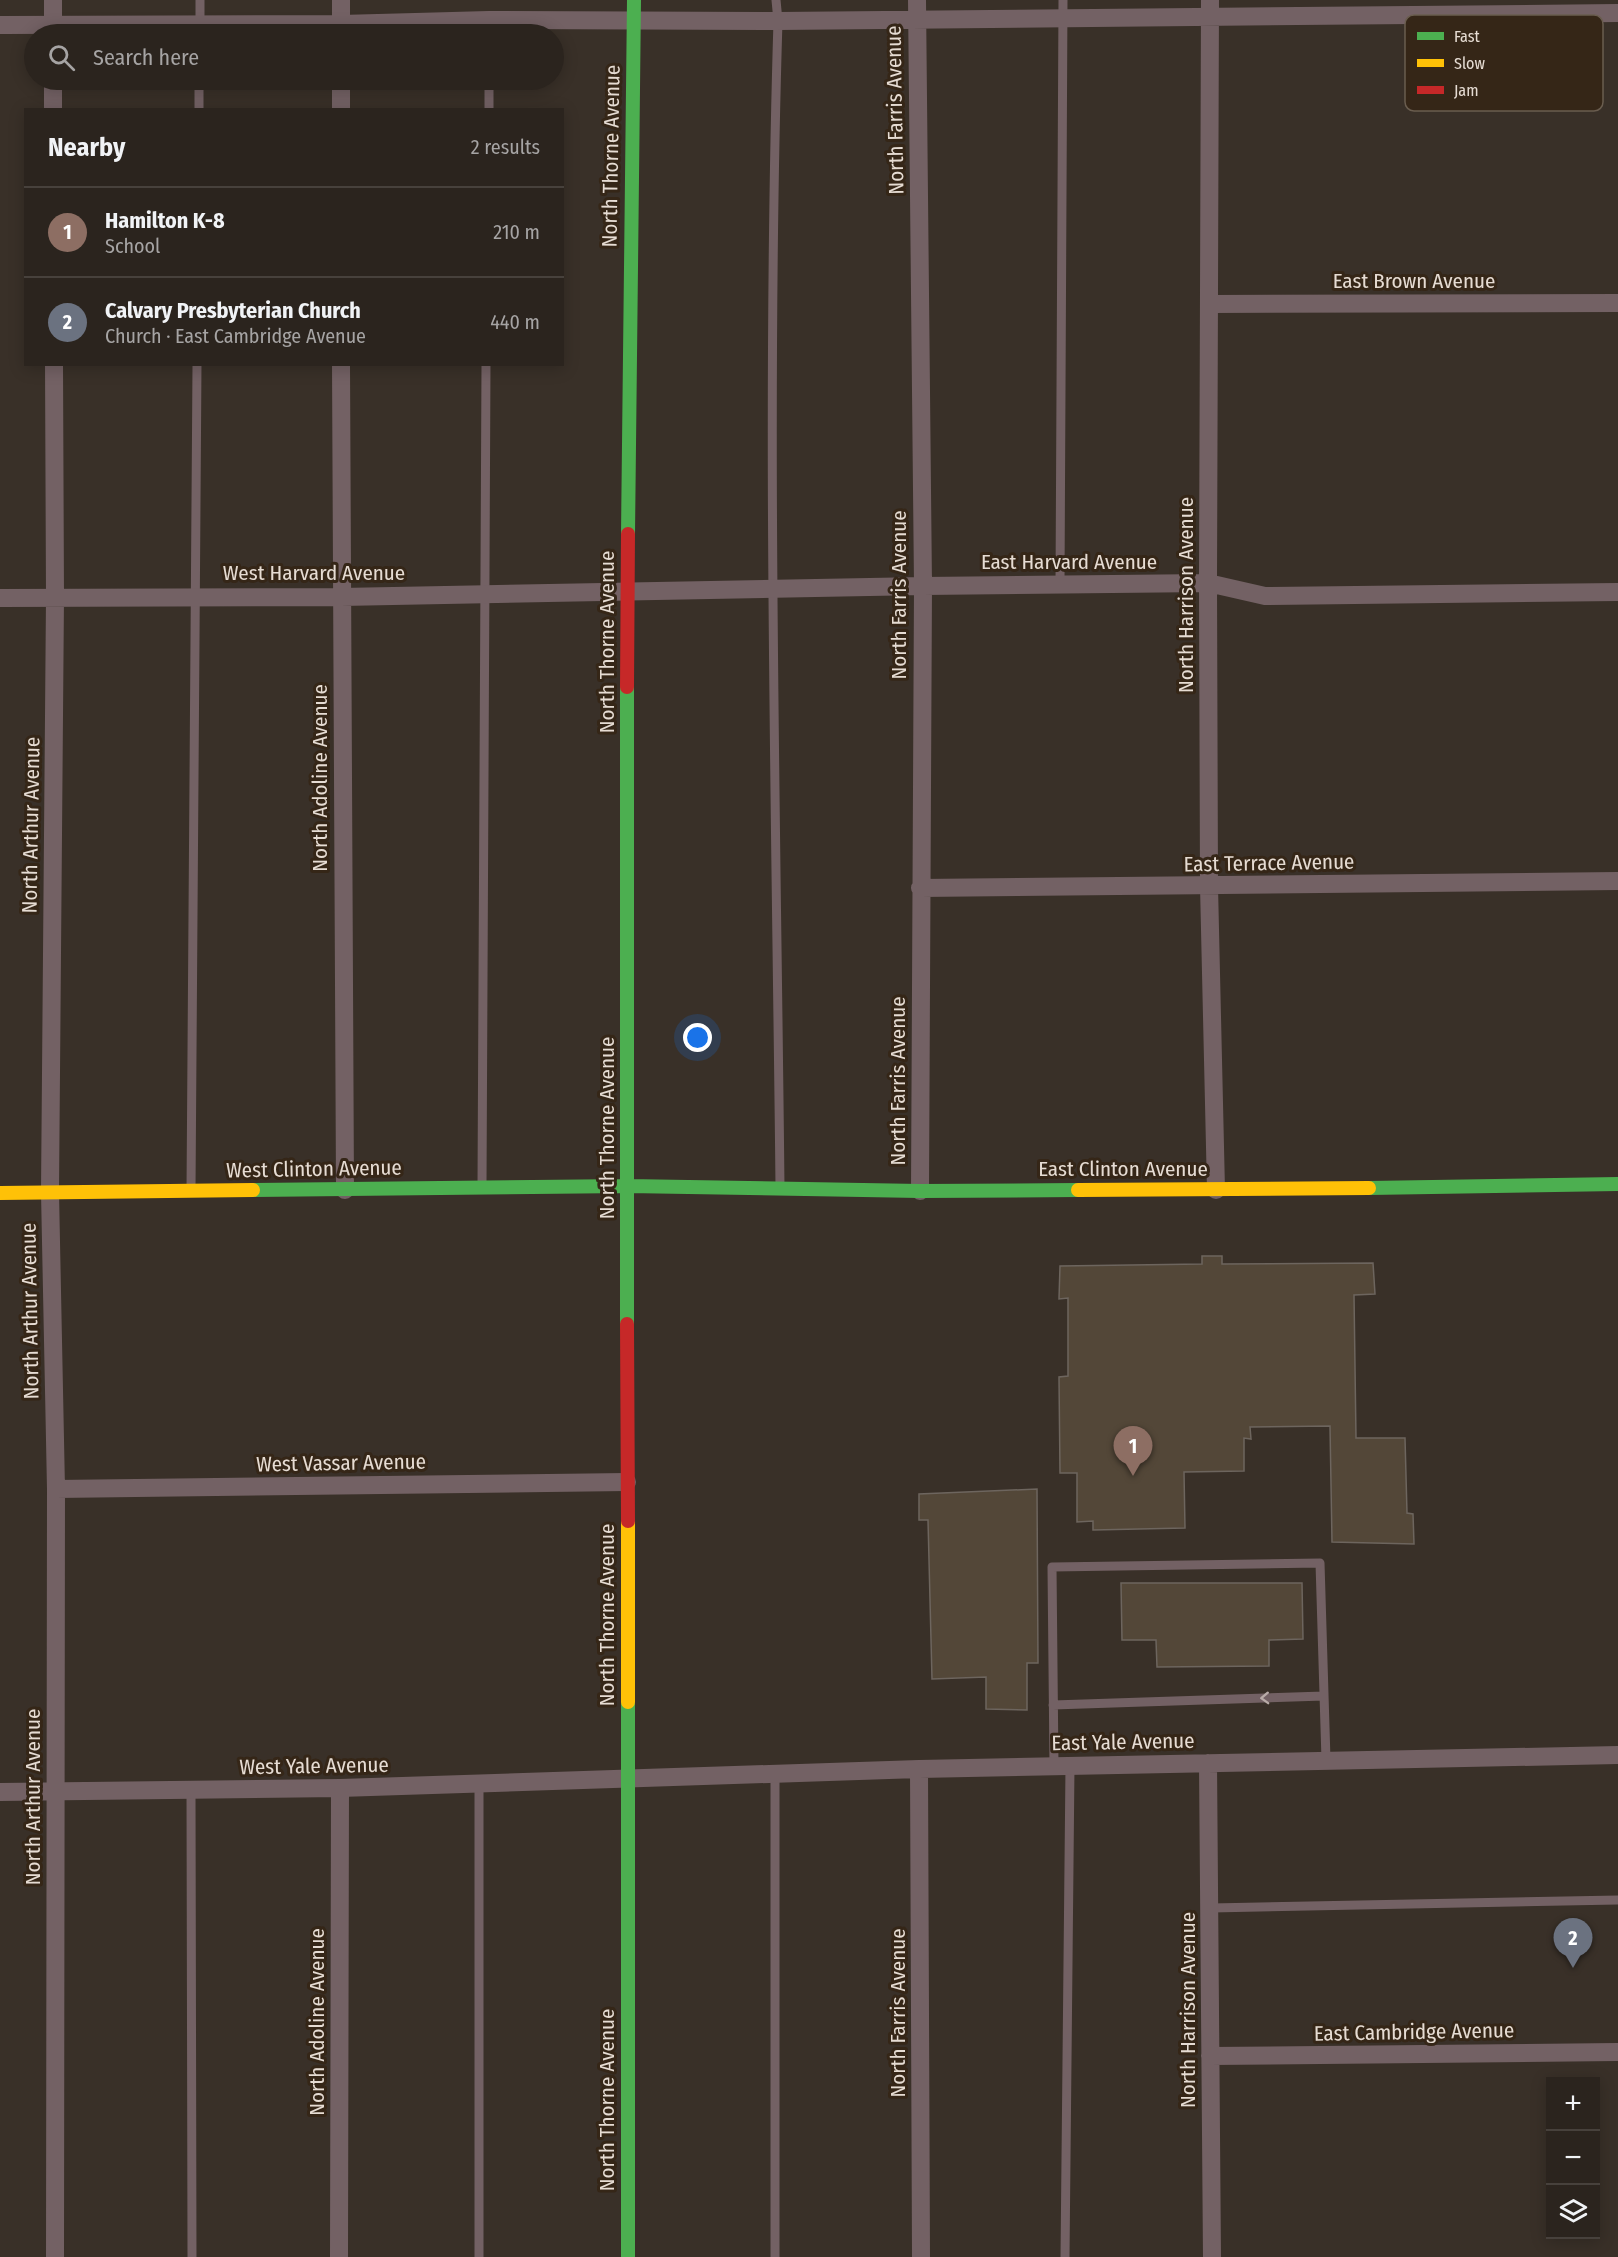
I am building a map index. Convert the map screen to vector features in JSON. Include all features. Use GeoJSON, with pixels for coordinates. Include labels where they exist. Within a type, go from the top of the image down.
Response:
{"type":"FeatureCollection","features":[{"type":"Feature","properties":{"kind":"street"},"geometry":{"type":"LineString","coordinates":[[53,0],[53,24]]}},
{"type":"Feature","properties":{"kind":"street"},"geometry":{"type":"LineString","coordinates":[[341,0],[341,24]]}},
{"type":"Feature","properties":{"kind":"street","name":"North Thorne Avenue"},"geometry":{"type":"LineString","coordinates":[[628,2257],[627,591],[634,0]]}},
{"type":"Feature","properties":{"kind":"street","name":"North Farris Avenue"},"geometry":{"type":"LineString","coordinates":[[917,0],[923,585],[920,1191]]}},
{"type":"Feature","properties":{"kind":"street"},"geometry":{"type":"LineString","coordinates":[[562,24],[634,21],[917,19],[1063,9],[1618,13]]}},
{"type":"Feature","properties":{"kind":"street","name":"North Harrison Avenue"},"geometry":{"type":"LineString","coordinates":[[1210,9],[1209,886],[1216,1190]]}},
{"type":"Feature","properties":{"kind":"street"},"geometry":{"type":"LineString","coordinates":[[0,26],[24,28]]}},
{"type":"Feature","properties":{"kind":"street"},"geometry":{"type":"LineString","coordinates":[[53,90],[53,108]]}},
{"type":"Feature","properties":{"kind":"street"},"geometry":{"type":"LineString","coordinates":[[341,90],[341,108]]}},
{"type":"Feature","properties":{"kind":"street","name":"East Brown Avenue"},"geometry":{"type":"LineString","coordinates":[[1210,304],[1618,303]]}},
{"type":"Feature","properties":{"kind":"street","name":"North Arthur Avenue"},"geometry":{"type":"LineString","coordinates":[[54,366],[55,597],[50,1192],[56,1489],[56,2257]]}},
{"type":"Feature","properties":{"kind":"street","name":"North Adoline Avenue"},"geometry":{"type":"LineString","coordinates":[[341,366],[345,1190]]}},
{"type":"Feature","properties":{"kind":"street","name":"East Harvard Avenue"},"geometry":{"type":"LineString","coordinates":[[627,591],[923,585],[1208,583],[1265,596],[1618,592]]}},
{"type":"Feature","properties":{"kind":"street","name":"West Harvard Avenue"},"geometry":{"type":"LineString","coordinates":[[0,598],[341,597],[627,591]]}},
{"type":"Feature","properties":{"kind":"street","name":"East Terrace Avenue"},"geometry":{"type":"LineString","coordinates":[[920,888],[1618,882]]}},
{"type":"Feature","properties":{"kind":"street","name":"East Clinton Avenue"},"geometry":{"type":"LineString","coordinates":[[628,1186],[920,1191],[1216,1190],[1618,1184]]}},
{"type":"Feature","properties":{"kind":"street","name":"West Clinton Avenue"},"geometry":{"type":"LineString","coordinates":[[0,1193],[628,1186]]}},
{"type":"Feature","properties":{"kind":"street","name":"West Vassar Avenue"},"geometry":{"type":"LineString","coordinates":[[56,1489],[627,1482]]}},
{"type":"Feature","properties":{"kind":"street","name":"East Yale Avenue"},"geometry":{"type":"LineString","coordinates":[[628,1780],[919,1769],[1618,1755]]}},
{"type":"Feature","properties":{"kind":"street","name":"North Harrison Avenue"},"geometry":{"type":"LineString","coordinates":[[1208,1763],[1211,1908],[1212,2257]]}},
{"type":"Feature","properties":{"kind":"street","name":"North Farris Avenue"},"geometry":{"type":"LineString","coordinates":[[919,1769],[921,2257]]}},
{"type":"Feature","properties":{"kind":"street","name":"West Yale Avenue"},"geometry":{"type":"LineString","coordinates":[[0,1792],[340,1788],[628,1780]]}},
{"type":"Feature","properties":{"kind":"street","name":"North Adoline Avenue"},"geometry":{"type":"LineString","coordinates":[[339,2257],[340,1788]]}},
{"type":"Feature","properties":{"kind":"street","name":"East Cambridge Avenue"},"geometry":{"type":"LineString","coordinates":[[1210,2056],[1618,2052]]}},
{"type":"Feature","properties":{"kind":"lane"},"geometry":{"type":"LineString","coordinates":[[200,0],[200,24]]}},
{"type":"Feature","properties":{"kind":"lane"},"geometry":{"type":"LineString","coordinates":[[776,0],[778,21],[772,225],[773,588],[780,1187]]}},
{"type":"Feature","properties":{"kind":"lane"},"geometry":{"type":"LineString","coordinates":[[1060,584],[1063,9]]}},
{"type":"Feature","properties":{"kind":"lane"},"geometry":{"type":"LineString","coordinates":[[199,108],[200,90]]}},
{"type":"Feature","properties":{"kind":"lane"},"geometry":{"type":"LineString","coordinates":[[489,90],[489,108]]}},
{"type":"Feature","properties":{"kind":"lane"},"geometry":{"type":"LineString","coordinates":[[191,1191],[196,366]]}},
{"type":"Feature","properties":{"kind":"lane"},"geometry":{"type":"LineString","coordinates":[[482,1188],[486,366]]}},
{"type":"Feature","properties":{"kind":"lane"},"geometry":{"type":"LineString","coordinates":[[1065,2257],[1062,1766],[1053,1705],[1052,1567],[1320,1563],[1326,1760]]}},
{"type":"Feature","properties":{"kind":"lane"},"geometry":{"type":"LineString","coordinates":[[1053,1705],[1324,1696]]}},
{"type":"Feature","properties":{"kind":"lane"},"geometry":{"type":"LineString","coordinates":[[775,1774],[775,2257]]}},
{"type":"Feature","properties":{"kind":"lane"},"geometry":{"type":"LineString","coordinates":[[479,1784],[479,2257]]}},
{"type":"Feature","properties":{"kind":"lane"},"geometry":{"type":"LineString","coordinates":[[190,1790],[192,2257]]}},
{"type":"Feature","properties":{"kind":"lane"},"geometry":{"type":"LineString","coordinates":[[1211,1908],[1618,1900]]}},
{"type":"Feature","properties":{"kind":"building"},"geometry":{"type":"Polygon","coordinates":[[[1202,1256],[1222,1256],[1222,1264],[1373,1263],[1375,1294],[1354,1295],[1356,1438],[1405,1438],[1407,1513],[1413,1514],[1414,1544],[1332,1542],[1330,1426],[1250,1427],[1251,1439],[1244,1438],[1244,1471],[1184,1472],[1185,1528],[1093,1530],[1093,1521],[1077,1522],[1077,1473],[1060,1473],[1059,1377],[1068,1376],[1068,1298],[1059,1299],[1060,1266],[1202,1264],[1202,1256]]]}},
{"type":"Feature","properties":{"kind":"building"},"geometry":{"type":"Polygon","coordinates":[[[1037,1489],[1038,1663],[1027,1663],[1027,1710],[986,1709],[986,1677],[932,1679],[928,1520],[919,1520],[919,1494],[1037,1489]]]}},
{"type":"Feature","properties":{"kind":"building"},"geometry":{"type":"Polygon","coordinates":[[[1121,1583],[1302,1583],[1303,1639],[1269,1640],[1269,1666],[1157,1667],[1156,1640],[1122,1640],[1121,1583]]]}},
{"type":"Feature","properties":{"kind":"traffic: fast"},"geometry":{"type":"LineString","coordinates":[[628,534],[634,0]]}},
{"type":"Feature","properties":{"kind":"traffic: fast"},"geometry":{"type":"LineString","coordinates":[[627,687],[627,1324]]}},
{"type":"Feature","properties":{"kind":"traffic: fast"},"geometry":{"type":"LineString","coordinates":[[1369,1188],[1618,1184]]}},
{"type":"Feature","properties":{"kind":"traffic: fast"},"geometry":{"type":"LineString","coordinates":[[253,1190],[628,1186],[920,1191],[1078,1190]]}},
{"type":"Feature","properties":{"kind":"traffic: fast"},"geometry":{"type":"LineString","coordinates":[[628,1702],[628,2257]]}},
{"type":"Feature","properties":{"kind":"traffic: slow"},"geometry":{"type":"LineString","coordinates":[[1078,1190],[1369,1188]]}},
{"type":"Feature","properties":{"kind":"traffic: slow"},"geometry":{"type":"LineString","coordinates":[[0,1193],[253,1190]]}},
{"type":"Feature","properties":{"kind":"traffic: slow"},"geometry":{"type":"LineString","coordinates":[[628,1521],[628,1702]]}},
{"type":"Feature","properties":{"kind":"traffic: jam"},"geometry":{"type":"LineString","coordinates":[[627,687],[628,534]]}},
{"type":"Feature","properties":{"kind":"traffic: jam"},"geometry":{"type":"LineString","coordinates":[[627,1324],[628,1521]]}},
{"type":"Feature","properties":{"kind":"place","name":"Hamilton K-8"},"geometry":{"type":"Point","coordinates":[1133,1476]}},
{"type":"Feature","properties":{"kind":"place","name":"Calvary Presbyterian Church"},"geometry":{"type":"Point","coordinates":[1573,1968]}}]}
